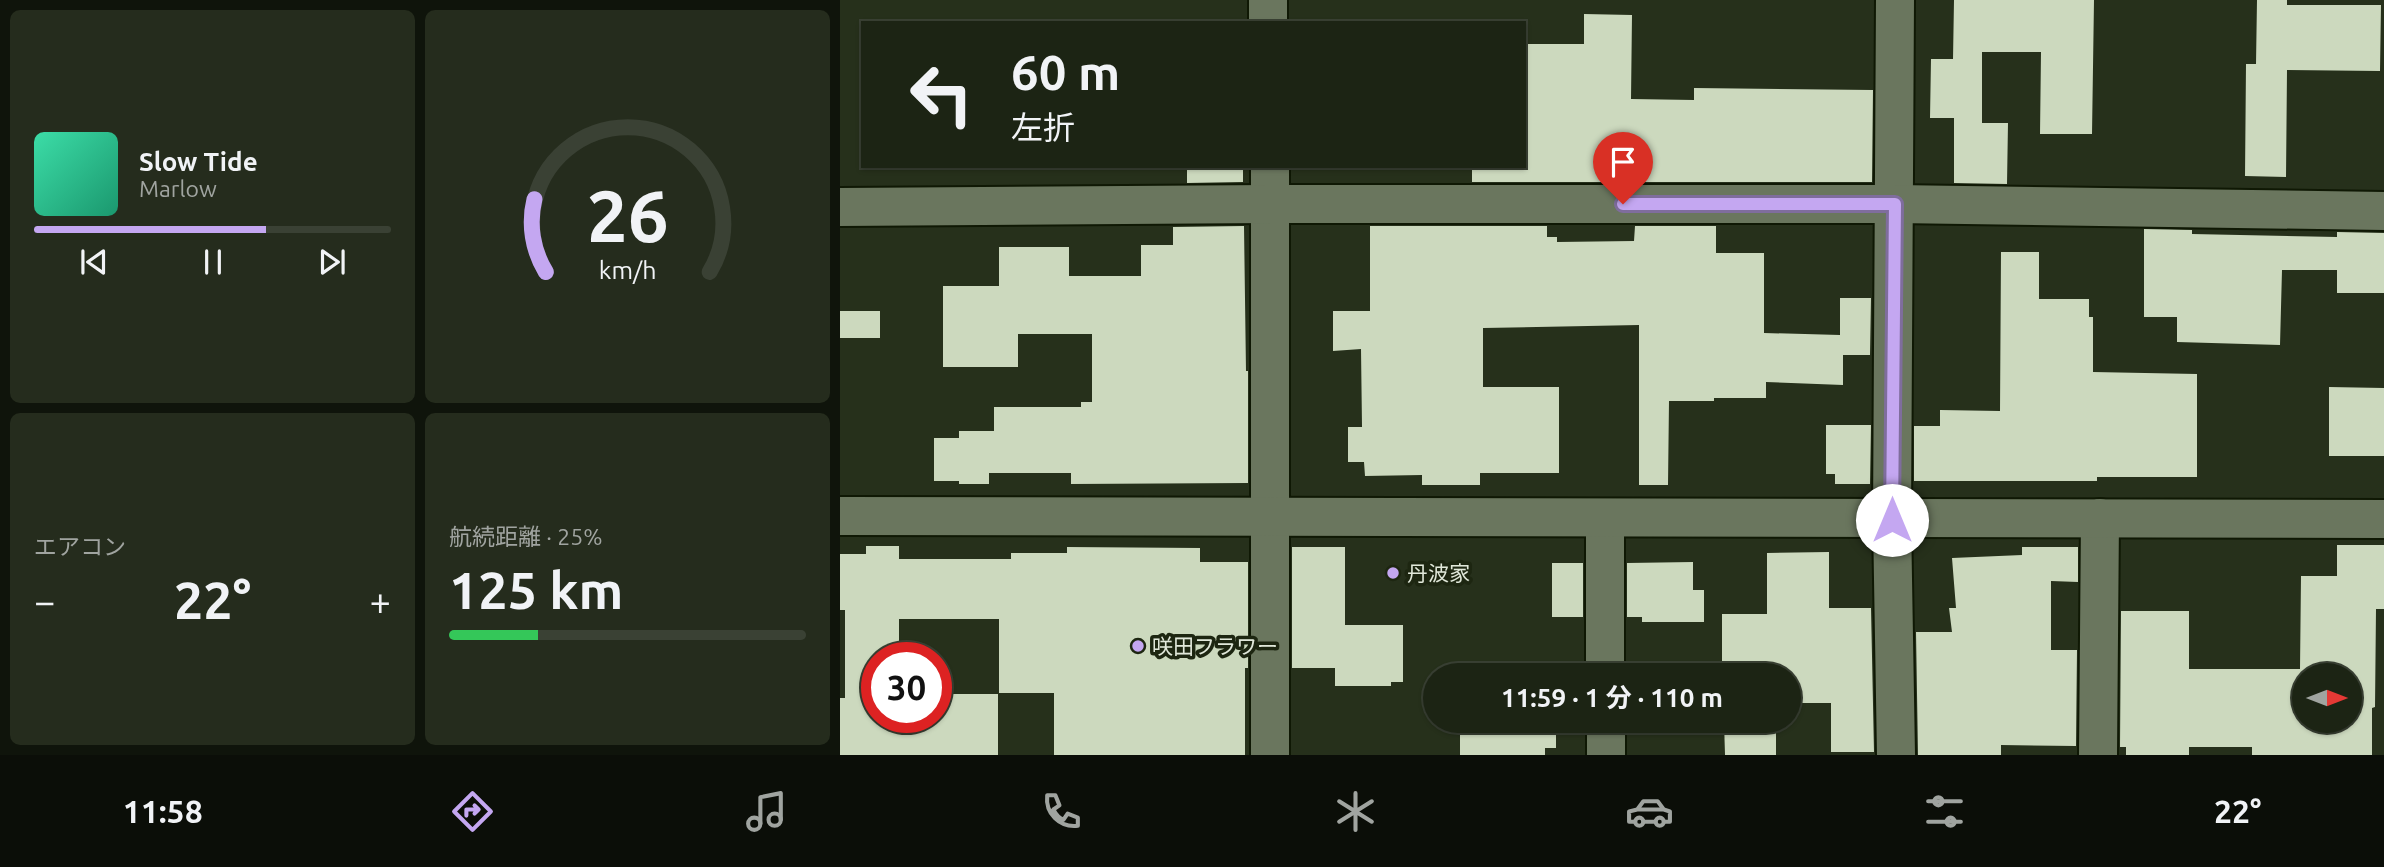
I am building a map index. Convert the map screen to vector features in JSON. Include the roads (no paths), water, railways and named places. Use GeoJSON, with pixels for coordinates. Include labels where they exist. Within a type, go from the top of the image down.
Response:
{"type":"FeatureCollection","features":[{"type":"Feature","properties":{"kind":"street"},"geometry":{"type":"LineString","coordinates":[[1268,0],[1268,21]]}},
{"type":"Feature","properties":{"kind":"street"},"geometry":{"type":"LineString","coordinates":[[1895,0],[1892,520],[1896,755]]}},
{"type":"Feature","properties":{"kind":"street"},"geometry":{"type":"LineString","coordinates":[[1270,168],[1270,755]]}},
{"type":"Feature","properties":{"kind":"street"},"geometry":{"type":"LineString","coordinates":[[840,207],[1895,204],[2384,211]]}},
{"type":"Feature","properties":{"kind":"street"},"geometry":{"type":"LineString","coordinates":[[840,516],[2384,519]]}},
{"type":"Feature","properties":{"kind":"street"},"geometry":{"type":"LineString","coordinates":[[1605,518],[1605,663]]}},
{"type":"Feature","properties":{"kind":"street"},"geometry":{"type":"LineString","coordinates":[[2098,755],[2100,518]]}},
{"type":"Feature","properties":{"kind":"street"},"geometry":{"type":"LineString","coordinates":[[1606,733],[1606,755]]}},
{"type":"Feature","properties":{"kind":"place","name":"丹波家"},"geometry":{"type":"Point","coordinates":[1393,573]}},
{"type":"Feature","properties":{"kind":"place","name":"咲田フラワー"},"geometry":{"type":"Point","coordinates":[1138,646]}}]}
